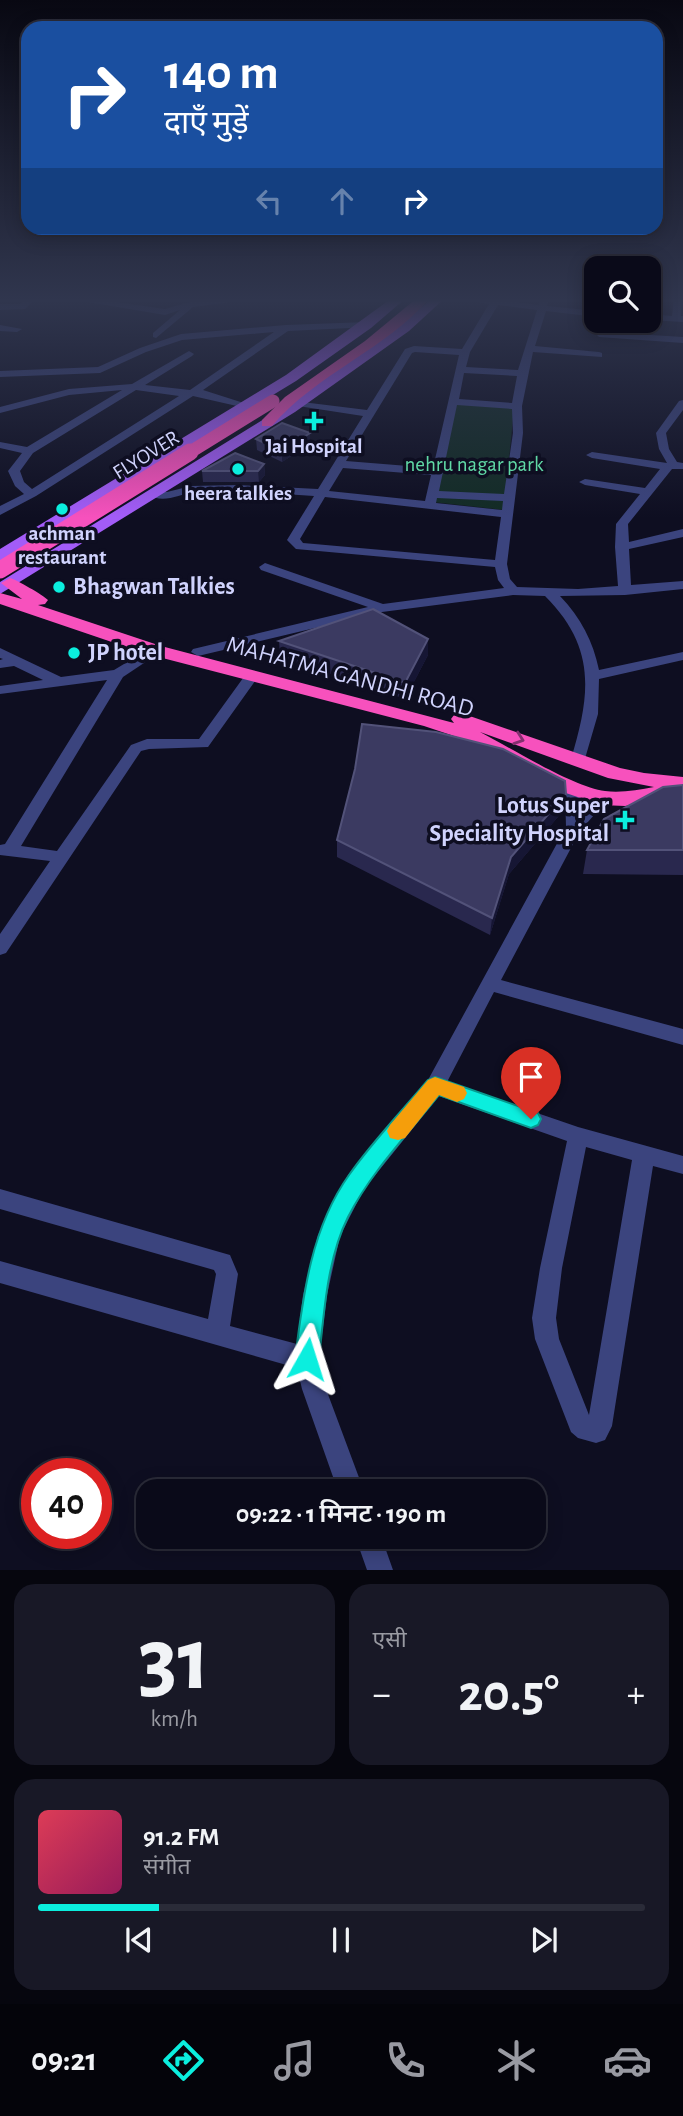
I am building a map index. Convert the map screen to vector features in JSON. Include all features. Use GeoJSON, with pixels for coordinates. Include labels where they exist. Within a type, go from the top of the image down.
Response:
{"type":"FeatureCollection","features":[{"type":"Feature","properties":{"kind":"highway","name":"FLYOVER"},"geometry":{"type":"LineString","coordinates":[[2,584],[263,421],[323,371]]}},
{"type":"Feature","properties":{"kind":"highway"},"geometry":{"type":"LineString","coordinates":[[285,402],[329,371]]}},
{"type":"Feature","properties":{"kind":"highway","name":"FLYOVER"},"geometry":{"type":"LineString","coordinates":[[2,584],[285,402]]}},
{"type":"Feature","properties":{"kind":"highway","name":"MAHATMA GANDHI ROAD"},"geometry":{"type":"LineString","coordinates":[[2,584],[154,650],[431,722],[467,734],[573,789],[608,798],[683,790]]}},
{"type":"Feature","properties":{"kind":"highway","name":"MAHATMA GANDHI ROAD"},"geometry":{"type":"LineString","coordinates":[[2,584],[61,609],[198,652],[460,719],[615,773],[644,780],[683,782]]}},
{"type":"Feature","properties":{"kind":"highway"},"geometry":{"type":"LineString","coordinates":[[534,767],[550,749]]}},
{"type":"Feature","properties":{"kind":"highway"},"geometry":{"type":"LineString","coordinates":[[608,798],[622,787],[615,773]]}},
{"type":"Feature","properties":{"kind":"main road"},"geometry":{"type":"LineString","coordinates":[[0,556],[246,407],[299,371]]}},
{"type":"Feature","properties":{"kind":"main road"},"geometry":{"type":"LineString","coordinates":[[285,402],[329,371]]}},
{"type":"Feature","properties":{"kind":"main road"},"geometry":{"type":"LineString","coordinates":[[2,584],[160,490],[263,421]]}},
{"type":"Feature","properties":{"kind":"main road"},"geometry":{"type":"LineString","coordinates":[[0,556],[33,568]]}},
{"type":"Feature","properties":{"kind":"street"},"geometry":{"type":"LineString","coordinates":[[0,374],[26,371]]}},
{"type":"Feature","properties":{"kind":"street"},"geometry":{"type":"LineString","coordinates":[[32,494],[19,484],[14,471],[29,451],[160,371]]}},
{"type":"Feature","properties":{"kind":"street"},"geometry":{"type":"LineString","coordinates":[[0,511],[32,494],[223,371]]}},
{"type":"Feature","properties":{"kind":"street"},"geometry":{"type":"LineString","coordinates":[[397,371],[294,536],[296,545],[501,564]]}},
{"type":"Feature","properties":{"kind":"street"},"geometry":{"type":"LineString","coordinates":[[431,499],[460,371]]}},
{"type":"Feature","properties":{"kind":"street"},"geometry":{"type":"LineString","coordinates":[[486,371],[522,373],[517,406],[518,433],[501,564],[504,580],[513,591]]}},
{"type":"Feature","properties":{"kind":"street"},"geometry":{"type":"LineString","coordinates":[[0,410],[54,394],[134,387],[191,393],[246,407]]}},
{"type":"Feature","properties":{"kind":"street"},"geometry":{"type":"LineString","coordinates":[[453,401],[517,406]]}},
{"type":"Feature","properties":{"kind":"street"},"geometry":{"type":"LineString","coordinates":[[285,402],[370,414]]}},
{"type":"Feature","properties":{"kind":"street"},"geometry":{"type":"LineString","coordinates":[[675,466],[664,449],[661,433],[683,404]]}},
{"type":"Feature","properties":{"kind":"street"},"geometry":{"type":"LineString","coordinates":[[0,445],[29,451]]}},
{"type":"Feature","properties":{"kind":"street"},"geometry":{"type":"LineString","coordinates":[[592,455],[675,466]]}},
{"type":"Feature","properties":{"kind":"street"},"geometry":{"type":"LineString","coordinates":[[339,464],[437,472]]}},
{"type":"Feature","properties":{"kind":"street"},"geometry":{"type":"LineString","coordinates":[[625,591],[621,547],[623,522],[675,466]]}},
{"type":"Feature","properties":{"kind":"street"},"geometry":{"type":"LineString","coordinates":[[584,482],[650,492]]}},
{"type":"Feature","properties":{"kind":"street"},"geometry":{"type":"LineString","coordinates":[[160,490],[167,496],[185,490],[228,488],[431,499],[509,498]]}},
{"type":"Feature","properties":{"kind":"street"},"geometry":{"type":"LineString","coordinates":[[431,499],[507,514]]}},
{"type":"Feature","properties":{"kind":"street"},"geometry":{"type":"LineString","coordinates":[[621,547],[683,533]]}},
{"type":"Feature","properties":{"kind":"street"},"geometry":{"type":"LineString","coordinates":[[265,567],[382,608]]}},
{"type":"Feature","properties":{"kind":"street"},"geometry":{"type":"LineString","coordinates":[[198,652],[382,608],[513,591],[625,591],[683,585]]}},
{"type":"Feature","properties":{"kind":"street"},"geometry":{"type":"LineString","coordinates":[[549,593],[574,619],[584,639],[593,676],[589,730],[579,759]]}},
{"type":"Feature","properties":{"kind":"street"},"geometry":{"type":"LineString","coordinates":[[61,857],[5,850],[118,674],[154,650]]}},
{"type":"Feature","properties":{"kind":"street"},"geometry":{"type":"LineString","coordinates":[[0,652],[59,681]]}},
{"type":"Feature","properties":{"kind":"street"},"geometry":{"type":"LineString","coordinates":[[593,676],[683,656]]}},
{"type":"Feature","properties":{"kind":"street"},"geometry":{"type":"LineString","coordinates":[[0,664],[16,661]]}},
{"type":"Feature","properties":{"kind":"street"},"geometry":{"type":"LineString","coordinates":[[0,690],[118,674]]}},
{"type":"Feature","properties":{"kind":"street"},"geometry":{"type":"LineString","coordinates":[[3,937],[136,748],[146,744],[203,744],[251,677]]}},
{"type":"Feature","properties":{"kind":"street"},"geometry":{"type":"LineString","coordinates":[[573,789],[574,827]]}},
{"type":"Feature","properties":{"kind":"street"},"geometry":{"type":"LineString","coordinates":[[347,1479],[314,1389],[307,1359],[315,1295],[338,1214],[356,1182],[435,1086],[574,827],[608,798]]}},
{"type":"Feature","properties":{"kind":"street"},"geometry":{"type":"LineString","coordinates":[[490,984],[683,1037]]}},
{"type":"Feature","properties":{"kind":"street"},"geometry":{"type":"LineString","coordinates":[[435,1086],[578,1136],[683,1165]]}},
{"type":"Feature","properties":{"kind":"street"},"geometry":{"type":"LineString","coordinates":[[578,1136],[551,1268],[544,1318],[547,1339],[580,1423],[590,1431],[596,1431],[600,1426],[644,1154]]}},
{"type":"Feature","properties":{"kind":"street"},"geometry":{"type":"LineString","coordinates":[[0,1199],[222,1262],[227,1274],[216,1332]]}},
{"type":"Feature","properties":{"kind":"street"},"geometry":{"type":"LineString","coordinates":[[0,1272],[307,1359]]}},
{"type":"Feature","properties":{"kind":"street"},"geometry":{"type":"LineString","coordinates":[[373,1549],[380,1570]]}},
{"type":"Feature","properties":{"kind":"green space","name":"nehru nagar park"},"geometry":{"type":"Polygon","coordinates":[[[449,403],[514,408],[504,510],[432,502],[449,403]]]}},
{"type":"Feature","properties":{"kind":"building"},"geometry":{"type":"Polygon","coordinates":[[[282,423],[310,433],[282,451],[256,439],[282,423]]]}},
{"type":"Feature","properties":{"kind":"building"},"geometry":{"type":"Polygon","coordinates":[[[235,453],[264,464],[258,471],[202,471],[235,453]]]}},
{"type":"Feature","properties":{"kind":"building"},"geometry":{"type":"Polygon","coordinates":[[[373,609],[428,639],[405,683],[279,641],[373,609]]]}},
{"type":"Feature","properties":{"kind":"building"},"geometry":{"type":"Polygon","coordinates":[[[362,724],[436,732],[503,749],[565,781],[566,794],[511,857],[492,918],[337,840],[355,769],[362,724]]]}},
{"type":"Feature","properties":{"kind":"building"},"geometry":{"type":"Polygon","coordinates":[[[683,785],[683,850],[587,850],[604,819],[663,787],[683,785]]]}},
{"type":"Feature","properties":{"kind":"slow traffic"},"geometry":{"type":"LineString","coordinates":[[398,1131],[435,1086],[457,1093]]}},
{"type":"Feature","properties":{"kind":"place","name":"Jai Hospital"},"geometry":{"type":"Point","coordinates":[314,421]}},
{"type":"Feature","properties":{"kind":"place","name":"heera talkies"},"geometry":{"type":"Point","coordinates":[238,469]}},
{"type":"Feature","properties":{"kind":"place","name":"achman restaurant"},"geometry":{"type":"Point","coordinates":[62,509]}},
{"type":"Feature","properties":{"kind":"place","name":"Bhagwan Talkies"},"geometry":{"type":"Point","coordinates":[59,587]}},
{"type":"Feature","properties":{"kind":"place","name":"JP hotel"},"geometry":{"type":"Point","coordinates":[74,653]}},
{"type":"Feature","properties":{"kind":"place","name":"Lotus Super Speciality Hospital"},"geometry":{"type":"Point","coordinates":[625,820]}},
{"type":"Feature","properties":{"kind":"route"},"geometry":{"type":"LineString","coordinates":[[307,1359],[315,1295],[338,1214],[356,1182],[435,1086],[531,1119]]}}]}
